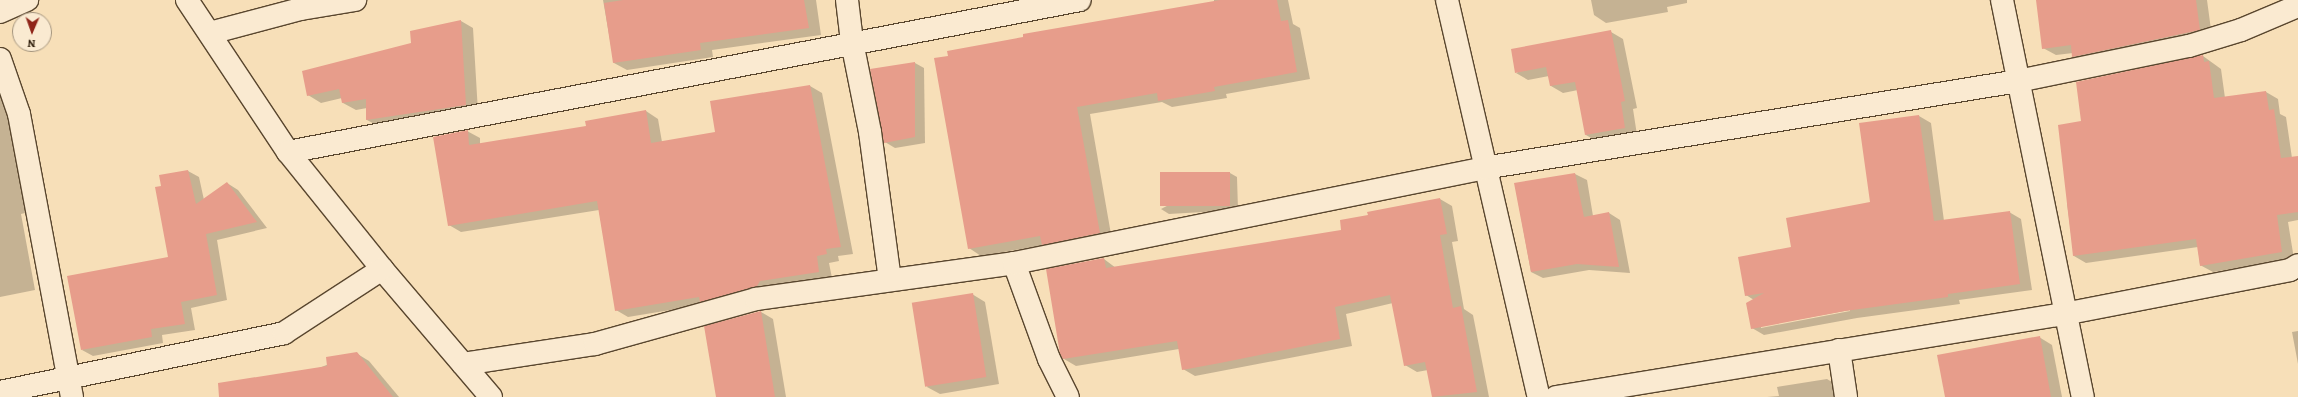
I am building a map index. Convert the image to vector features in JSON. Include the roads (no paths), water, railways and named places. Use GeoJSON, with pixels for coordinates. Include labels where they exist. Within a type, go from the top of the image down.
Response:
{"type":"FeatureCollection","features":[{"type":"Feature","properties":{"kind":"street"},"geometry":{"type":"LineString","coordinates":[[0,12],[27,0]]}},
{"type":"Feature","properties":{"kind":"street"},"geometry":{"type":"LineString","coordinates":[[187,0],[288,152],[382,269],[491,397]]}},
{"type":"Feature","properties":{"kind":"street"},"geometry":{"type":"LineString","coordinates":[[210,33],[301,9],[355,0]]}},
{"type":"Feature","properties":{"kind":"street"},"geometry":{"type":"LineString","coordinates":[[847,0],[852,42],[870,132],[890,279]]}},
{"type":"Feature","properties":{"kind":"street"},"geometry":{"type":"LineString","coordinates":[[288,152],[852,42],[1080,0]]}},
{"type":"Feature","properties":{"kind":"street"},"geometry":{"type":"LineString","coordinates":[[1447,0],[1484,168],[1539,397]]}},
{"type":"Feature","properties":{"kind":"street"},"geometry":{"type":"LineString","coordinates":[[2002,0],[2064,314],[2083,397]]}},
{"type":"Feature","properties":{"kind":"street"},"geometry":{"type":"LineString","coordinates":[[463,364],[595,344],[756,299],[1014,262],[1484,168],[2018,81],[2189,46],[2241,30],[2298,6]]}},
{"type":"Feature","properties":{"kind":"street"},"geometry":{"type":"LineString","coordinates":[[0,59],[19,114],[70,387]]}},
{"type":"Feature","properties":{"kind":"street"},"geometry":{"type":"LineString","coordinates":[[1014,262],[1049,359],[1068,397]]}},
{"type":"Feature","properties":{"kind":"street"},"geometry":{"type":"LineString","coordinates":[[1556,397],[2064,314],[2290,270],[2298,265]]}},
{"type":"Feature","properties":{"kind":"street"},"geometry":{"type":"LineString","coordinates":[[0,392],[70,387],[284,333],[382,269]]}},
{"type":"Feature","properties":{"kind":"street"},"geometry":{"type":"LineString","coordinates":[[1839,350],[1846,397]]}}]}
